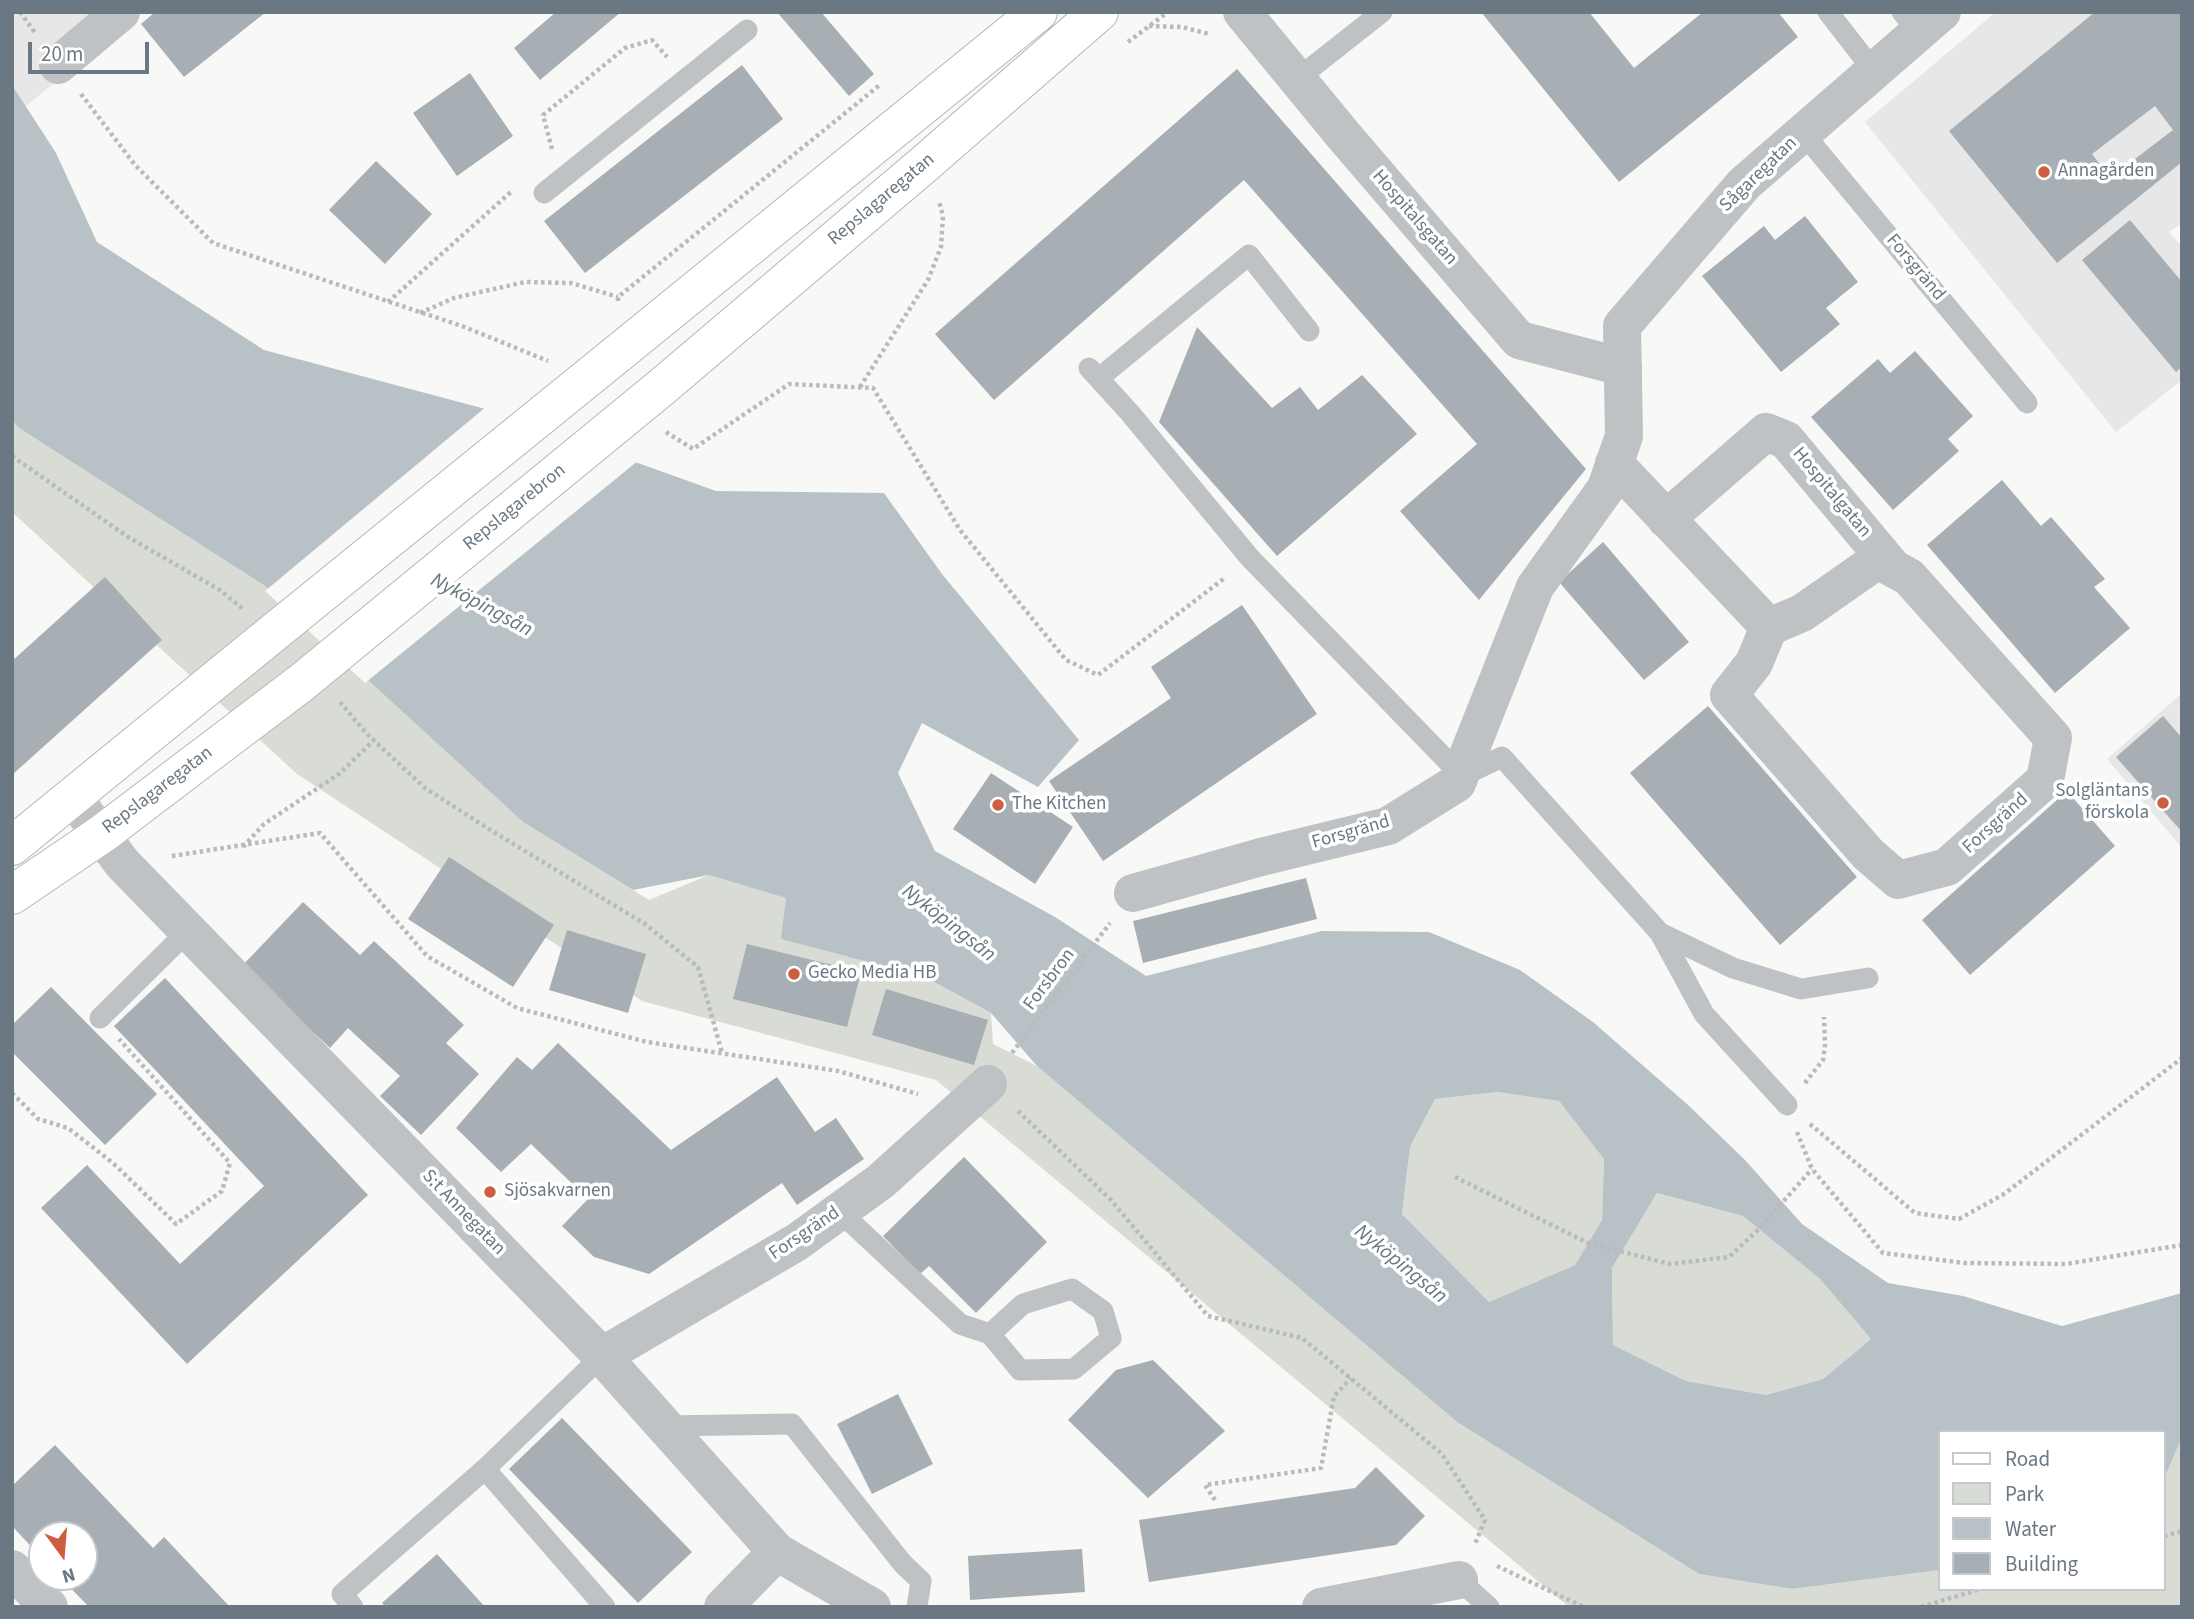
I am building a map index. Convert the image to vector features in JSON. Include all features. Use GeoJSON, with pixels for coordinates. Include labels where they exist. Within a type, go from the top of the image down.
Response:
{"type":"FeatureCollection","features":[{"type":"Feature","properties":{"kind":"main road"},"geometry":{"type":"LineString","coordinates":[[12,846],[73,797],[257,629],[616,355],[1038,12]]}},
{"type":"Feature","properties":{"kind":"main road","name":"Repslagaregatan"},"geometry":{"type":"LineString","coordinates":[[663,386],[1099,12]]}},
{"type":"Feature","properties":{"kind":"main road","name":"Repslagarebron"},"geometry":{"type":"LineString","coordinates":[[316,687],[663,386]]}},
{"type":"Feature","properties":{"kind":"main road","name":"Repslagaregatan"},"geometry":{"type":"LineString","coordinates":[[12,895],[112,848],[316,687]]}},
{"type":"Feature","properties":{"kind":"street"},"geometry":{"type":"LineString","coordinates":[[58,65],[121,12]]}},
{"type":"Feature","properties":{"kind":"street","name":"Hospitalsgatan"},"geometry":{"type":"LineString","coordinates":[[1243,14],[1519,340],[1623,367]]}},
{"type":"Feature","properties":{"kind":"street","name":"Sågaregatan"},"geometry":{"type":"LineString","coordinates":[[1623,367],[1622,326],[1744,184],[1874,71],[1921,19]]}},
{"type":"Feature","properties":{"kind":"street"},"geometry":{"type":"LineString","coordinates":[[1462,776],[1535,587],[1606,488],[1624,436],[1623,367]]}},
{"type":"Feature","properties":{"kind":"street","name":"Hospitalgatan"},"geometry":{"type":"LineString","coordinates":[[1667,519],[1766,432],[1786,440],[1893,568]]}},
{"type":"Feature","properties":{"kind":"street"},"geometry":{"type":"LineString","coordinates":[[1614,463],[1769,627],[1802,613],[1878,560],[1893,568]]}},
{"type":"Feature","properties":{"kind":"street","name":"Forsgränd"},"geometry":{"type":"LineString","coordinates":[[1769,627],[1754,663],[1729,695],[1868,854],[1898,880],[1947,867],[2045,780],[2053,738],[1909,577],[1893,568]]}},
{"type":"Feature","properties":{"kind":"street","name":"Forsgränd"},"geometry":{"type":"LineString","coordinates":[[1133,893],[1261,857],[1388,826],[1457,783],[1462,776]]}},
{"type":"Feature","properties":{"kind":"street","name":"S:t Annegatan"},"geometry":{"type":"LineString","coordinates":[[73,797],[112,848],[188,931],[602,1356],[777,1552],[872,1607]]}},
{"type":"Feature","properties":{"kind":"street","name":"Forsgränd"},"geometry":{"type":"LineString","coordinates":[[602,1356],[797,1242],[881,1181],[975,1095]]}},
{"type":"Feature","properties":{"kind":"street"},"geometry":{"type":"LineString","coordinates":[[723,1607],[777,1552]]}},
{"type":"Feature","properties":{"kind":"street"},"geometry":{"type":"LineString","coordinates":[[1335,1605],[1465,1567]]}},
{"type":"Feature","properties":{"kind":"street"},"geometry":{"type":"LineString","coordinates":[[12,1569],[49,1607]]}},
{"type":"Feature","properties":{"kind":"lane"},"geometry":{"type":"LineString","coordinates":[[1297,79],[1382,12]]}},
{"type":"Feature","properties":{"kind":"lane"},"geometry":{"type":"LineString","coordinates":[[1828,12],[1874,71]]}},
{"type":"Feature","properties":{"kind":"lane"},"geometry":{"type":"LineString","coordinates":[[552,187],[747,30]]}},
{"type":"Feature","properties":{"kind":"lane","name":"Forsgränd"},"geometry":{"type":"LineString","coordinates":[[1803,133],[2027,403]]}},
{"type":"Feature","properties":{"kind":"lane"},"geometry":{"type":"LineString","coordinates":[[1310,331],[1249,255],[1094,373],[1250,558],[1462,776],[1502,757],[1660,933],[1704,1014],[1787,1105]]}},
{"type":"Feature","properties":{"kind":"lane"},"geometry":{"type":"LineString","coordinates":[[100,1018],[188,931]]}},
{"type":"Feature","properties":{"kind":"lane"},"geometry":{"type":"LineString","coordinates":[[1660,933],[1733,968],[1801,989],[1868,978]]}},
{"type":"Feature","properties":{"kind":"lane"},"geometry":{"type":"LineString","coordinates":[[839,1211],[960,1324],[990,1334],[1020,1370],[1074,1369],[1111,1338],[1103,1311],[1072,1289],[1023,1304],[990,1334]]}},
{"type":"Feature","properties":{"kind":"lane"},"geometry":{"type":"LineString","coordinates":[[353,1607],[342,1594],[485,1469],[602,1356]]}},
{"type":"Feature","properties":{"kind":"lane"},"geometry":{"type":"LineString","coordinates":[[665,1426],[792,1424],[903,1564],[921,1581],[917,1607]]}},
{"type":"Feature","properties":{"kind":"lane"},"geometry":{"type":"LineString","coordinates":[[485,1469],[606,1607]]}},
{"type":"Feature","properties":{"kind":"lane"},"geometry":{"type":"LineString","coordinates":[[1465,1567],[1489,1607]]}},
{"type":"Feature","properties":{"kind":"path"},"geometry":{"type":"LineString","coordinates":[[20,12],[135,165],[213,243],[462,326],[559,366]]}},
{"type":"Feature","properties":{"kind":"path"},"geometry":{"type":"LineString","coordinates":[[1149,26],[1182,27],[1220,37],[1243,14]]}},
{"type":"Feature","properties":{"kind":"path"},"geometry":{"type":"LineString","coordinates":[[388,302],[514,189],[552,187],[544,115],[625,48],[652,40],[686,79]]}},
{"type":"Feature","properties":{"kind":"path"},"geometry":{"type":"LineString","coordinates":[[860,387],[928,280],[937,258],[941,247],[943,216],[938,195]]}},
{"type":"Feature","properties":{"kind":"path"},"geometry":{"type":"LineString","coordinates":[[419,313],[454,298],[525,282],[571,283],[618,297]]}},
{"type":"Feature","properties":{"kind":"path"},"geometry":{"type":"LineString","coordinates":[[693,449],[789,384],[873,388],[960,530],[1066,660],[1098,675],[1250,558]]}},
{"type":"Feature","properties":{"kind":"path"},"geometry":{"type":"LineString","coordinates":[[12,456],[128,537],[220,590],[257,629]]}},
{"type":"Feature","properties":{"kind":"path"},"geometry":{"type":"LineString","coordinates":[[316,687],[425,788],[645,924],[698,967],[722,1053]]}},
{"type":"Feature","properties":{"kind":"path"},"geometry":{"type":"LineString","coordinates":[[243,847],[264,824],[339,774],[374,740]]}},
{"type":"Feature","properties":{"kind":"path"},"geometry":{"type":"LineString","coordinates":[[112,848],[243,847],[320,833],[427,956],[517,1008],[647,1042],[975,1095],[1110,1199],[1208,1316],[1302,1338],[1442,1454],[1485,1520],[1465,1567],[1584,1607]]}},
{"type":"Feature","properties":{"kind":"path","name":"Forsbron"},"geometry":{"type":"LineString","coordinates":[[975,1095],[1133,893]]}},
{"type":"Feature","properties":{"kind":"path"},"geometry":{"type":"LineString","coordinates":[[12,1093],[38,1119],[68,1128],[113,1163],[176,1224],[222,1191],[230,1163],[100,1018]]}},
{"type":"Feature","properties":{"kind":"path"},"geometry":{"type":"LineString","coordinates":[[1817,1069],[1823,1060],[1825,1045]]}},
{"type":"Feature","properties":{"kind":"path"},"geometry":{"type":"LineString","coordinates":[[1787,1105],[1915,1213],[1959,1219],[2004,1194],[2182,1058]]}},
{"type":"Feature","properties":{"kind":"path"},"geometry":{"type":"LineString","coordinates":[[1787,1105],[1812,1168],[1883,1253],[1965,1263],[2066,1264],[2182,1245]]}},
{"type":"Feature","properties":{"kind":"path"},"geometry":{"type":"LineString","coordinates":[[1455,1177],[1588,1243],[1670,1264],[1729,1257],[1759,1229],[1812,1168]]}},
{"type":"Feature","properties":{"kind":"path"},"geometry":{"type":"LineString","coordinates":[[1215,1500],[1205,1485],[1321,1468],[1334,1396],[1351,1378]]}},
{"type":"Feature","properties":{"kind":"path"},"geometry":{"type":"LineString","coordinates":[[1921,1607],[1974,1591]]}},
{"type":"Feature","properties":{"kind":"shaded area"},"geometry":{"type":"Polygon","coordinates":[[[12,12],[141,12],[26,106],[12,85],[12,12]]]}},
{"type":"Feature","properties":{"kind":"shaded area","name":"Annagården"},"geometry":{"type":"Polygon","coordinates":[[[1996,12],[2182,12],[2182,223],[2169,232],[2182,247],[2182,380],[2116,432],[1865,122],[1996,12]]]}},
{"type":"Feature","properties":{"kind":"shaded area","name":"Solgläntans förskola"},"geometry":{"type":"Polygon","coordinates":[[[2182,693],[2182,848],[2107,759],[2182,693]]]}},
{"type":"Feature","properties":{"kind":"green space"},"geometry":{"type":"Polygon","coordinates":[[[12,420],[19,428],[265,586],[523,822],[649,900],[709,875],[787,898],[782,939],[925,977],[991,1013],[993,1044],[1037,1066],[1457,1422],[1699,1574],[1792,1589],[1938,1570],[1938,1591],[2166,1591],[2166,1474],[2182,1437],[2182,1607],[1569,1607],[936,1080],[642,1001],[297,774],[12,512],[12,420]]]}},
{"type":"Feature","properties":{"kind":"green space"},"geometry":{"type":"Polygon","coordinates":[[[1497,1092],[1559,1101],[1604,1158],[1602,1220],[1575,1265],[1489,1302],[1402,1214],[1410,1147],[1435,1099],[1497,1092]]]}},
{"type":"Feature","properties":{"kind":"green space"},"geometry":{"type":"Polygon","coordinates":[[[1657,1193],[1743,1216],[1820,1279],[1871,1339],[1823,1379],[1766,1395],[1686,1381],[1613,1345],[1612,1268],[1657,1193]]]}},
{"type":"Feature","properties":{"kind":"water","name":"Nyköpingsån"},"geometry":{"type":"Polygon","coordinates":[[[12,85],[56,153],[97,242],[264,350],[493,411],[716,491],[884,493],[942,574],[1079,740],[1038,787],[922,723],[898,773],[935,851],[1055,917],[1146,976],[1322,931],[1429,932],[1520,970],[1593,1022],[1687,1104],[1745,1160],[1802,1224],[1888,1283],[1963,1296],[2062,1326],[2182,1293],[2182,1437],[2166,1474],[2166,1430],[1938,1430],[1938,1570],[1792,1589],[1699,1574],[1457,1422],[1037,1066],[991,1013],[925,977],[781,939],[786,898],[709,875],[633,890],[523,822],[265,586],[19,428],[12,420],[12,85]],[[1497,1092],[1435,1099],[1410,1147],[1402,1214],[1489,1302],[1575,1265],[1602,1220],[1604,1159],[1559,1101],[1497,1092]],[[1657,1193],[1612,1268],[1613,1345],[1686,1381],[1766,1395],[1823,1379],[1871,1339],[1820,1279],[1743,1216],[1657,1193]]]}},
{"type":"Feature","properties":{"kind":"pier"},"geometry":{"type":"Polygon","coordinates":[[[487,406],[639,460],[365,683],[265,591],[487,406]]]}},
{"type":"Feature","properties":{"kind":"building"},"geometry":{"type":"Polygon","coordinates":[[[155,12],[266,12],[184,77],[141,24],[155,12]]]}},
{"type":"Feature","properties":{"kind":"building"},"geometry":{"type":"Polygon","coordinates":[[[556,12],[621,12],[540,80],[514,48],[556,12]]]}},
{"type":"Feature","properties":{"kind":"building"},"geometry":{"type":"Polygon","coordinates":[[[777,12],[821,12],[874,74],[849,96],[777,12]]]}},
{"type":"Feature","properties":{"kind":"building"},"geometry":{"type":"Polygon","coordinates":[[[1481,12],[1589,12],[1634,68],[1703,12],[1778,12],[1798,37],[1619,182],[1481,12]]]}},
{"type":"Feature","properties":{"kind":"building"},"geometry":{"type":"Polygon","coordinates":[[[2095,12],[2182,12],[2182,162],[2057,263],[1949,131],[2095,12]],[[2155,106],[2092,154],[2110,178],[2173,130],[2155,106]]]}},
{"type":"Feature","properties":{"kind":"building"},"geometry":{"type":"Polygon","coordinates":[[[742,65],[783,119],[585,273],[544,221],[742,65]]]}},
{"type":"Feature","properties":{"kind":"building"},"geometry":{"type":"Polygon","coordinates":[[[1237,69],[1586,469],[1479,600],[1400,511],[1477,444],[1244,180],[994,400],[935,334],[1237,69]]]}},
{"type":"Feature","properties":{"kind":"building"},"geometry":{"type":"Polygon","coordinates":[[[470,73],[513,136],[457,176],[413,113],[470,73]]]}},
{"type":"Feature","properties":{"kind":"building"},"geometry":{"type":"Polygon","coordinates":[[[376,161],[432,214],[385,264],[329,210],[376,161]]]}},
{"type":"Feature","properties":{"kind":"building"},"geometry":{"type":"Polygon","coordinates":[[[1805,216],[1858,282],[1826,308],[1840,324],[1781,372],[1702,276],[1764,226],[1775,240],[1805,216]]]}},
{"type":"Feature","properties":{"kind":"building"},"geometry":{"type":"Polygon","coordinates":[[[2130,220],[2182,282],[2182,367],[2176,372],[2082,260],[2130,220]]]}},
{"type":"Feature","properties":{"kind":"building"},"geometry":{"type":"Polygon","coordinates":[[[1197,327],[1272,408],[1300,387],[1318,410],[1362,375],[1417,434],[1277,556],[1159,422],[1197,327]]]}},
{"type":"Feature","properties":{"kind":"building"},"geometry":{"type":"Polygon","coordinates":[[[1915,351],[1973,416],[1948,439],[1959,451],[1893,510],[1811,417],[1878,359],[1890,373],[1915,351]]]}},
{"type":"Feature","properties":{"kind":"building"},"geometry":{"type":"Polygon","coordinates":[[[2002,480],[2041,526],[2051,517],[2105,579],[2094,587],[2130,628],[2055,693],[1927,545],[2002,480]]]}},
{"type":"Feature","properties":{"kind":"building"},"geometry":{"type":"Polygon","coordinates":[[[1603,542],[1689,642],[1644,680],[1559,582],[1603,542]]]}},
{"type":"Feature","properties":{"kind":"building"},"geometry":{"type":"Polygon","coordinates":[[[105,577],[162,640],[12,775],[12,661],[105,577]]]}},
{"type":"Feature","properties":{"kind":"building"},"geometry":{"type":"Polygon","coordinates":[[[1242,605],[1317,714],[1103,861],[1049,781],[1171,698],[1151,667],[1242,605]]]}},
{"type":"Feature","properties":{"kind":"building"},"geometry":{"type":"Polygon","coordinates":[[[1708,706],[1857,877],[1780,945],[1630,773],[1708,706]]]}},
{"type":"Feature","properties":{"kind":"building","name":"Solgläntans förskola"},"geometry":{"type":"Polygon","coordinates":[[[2163,716],[2182,738],[2182,832],[2116,757],[2163,716]]]}},
{"type":"Feature","properties":{"kind":"building"},"geometry":{"type":"Polygon","coordinates":[[[991,773],[1073,827],[1035,884],[953,829],[991,773]]]}},
{"type":"Feature","properties":{"kind":"building"},"geometry":{"type":"Polygon","coordinates":[[[2067,791],[2115,846],[1970,975],[1922,920],[2067,791]]]}},
{"type":"Feature","properties":{"kind":"building"},"geometry":{"type":"Polygon","coordinates":[[[449,857],[554,925],[513,987],[408,919],[449,857]]]}},
{"type":"Feature","properties":{"kind":"building"},"geometry":{"type":"Polygon","coordinates":[[[1306,878],[1317,919],[1143,963],[1133,921],[1306,878]]]}},
{"type":"Feature","properties":{"kind":"building"},"geometry":{"type":"Polygon","coordinates":[[[303,902],[360,955],[374,941],[464,1025],[446,1043],[479,1074],[421,1135],[380,1096],[400,1076],[348,1028],[330,1048],[242,966],[303,902]]]}},
{"type":"Feature","properties":{"kind":"building"},"geometry":{"type":"Polygon","coordinates":[[[567,930],[646,954],[628,1013],[549,990],[567,930]]]}},
{"type":"Feature","properties":{"kind":"building"},"geometry":{"type":"Polygon","coordinates":[[[747,944],[861,972],[847,1027],[733,999],[747,944]]]}},
{"type":"Feature","properties":{"kind":"building"},"geometry":{"type":"Polygon","coordinates":[[[165,978],[368,1195],[187,1364],[41,1208],[87,1165],[180,1264],[264,1186],[114,1026],[165,978]]]}},
{"type":"Feature","properties":{"kind":"building"},"geometry":{"type":"Polygon","coordinates":[[[51,987],[157,1094],[105,1145],[12,1052],[12,1025],[51,987]]]}},
{"type":"Feature","properties":{"kind":"building"},"geometry":{"type":"Polygon","coordinates":[[[886,989],[988,1020],[974,1065],[872,1035],[886,989]]]}},
{"type":"Feature","properties":{"kind":"building"},"geometry":{"type":"Polygon","coordinates":[[[558,1043],[671,1150],[777,1077],[815,1132],[836,1118],[864,1159],[797,1205],[782,1183],[649,1274],[594,1257],[562,1226],[588,1199],[531,1144],[501,1172],[456,1128],[517,1057],[532,1070],[558,1043]]]}},
{"type":"Feature","properties":{"kind":"building"},"geometry":{"type":"Polygon","coordinates":[[[964,1157],[1047,1242],[976,1313],[929,1266],[920,1274],[883,1236],[964,1157]]]}},
{"type":"Feature","properties":{"kind":"building"},"geometry":{"type":"Polygon","coordinates":[[[1153,1360],[1225,1431],[1148,1498],[1068,1420],[1116,1370],[1153,1360]]]}},
{"type":"Feature","properties":{"kind":"building"},"geometry":{"type":"Polygon","coordinates":[[[898,1394],[933,1464],[872,1494],[837,1424],[898,1394]]]}},
{"type":"Feature","properties":{"kind":"building"},"geometry":{"type":"Polygon","coordinates":[[[562,1418],[692,1552],[638,1603],[509,1469],[562,1418]]]}},
{"type":"Feature","properties":{"kind":"building"},"geometry":{"type":"Polygon","coordinates":[[[55,1445],[153,1548],[164,1537],[230,1607],[89,1607],[74,1591],[98,1591],[98,1521],[28,1521],[28,1543],[12,1526],[12,1486],[55,1445]]]}},
{"type":"Feature","properties":{"kind":"building"},"geometry":{"type":"Polygon","coordinates":[[[1376,1467],[1425,1516],[1396,1545],[1149,1582],[1139,1520],[1355,1488],[1376,1467]]]}},
{"type":"Feature","properties":{"kind":"building"},"geometry":{"type":"Polygon","coordinates":[[[1082,1549],[1085,1592],[970,1600],[968,1556],[1082,1549]]]}},
{"type":"Feature","properties":{"kind":"building"},"geometry":{"type":"Polygon","coordinates":[[[437,1554],[485,1607],[386,1607],[382,1603],[437,1554]]]}},
{"type":"Feature","properties":{"kind":"place","name":"Annagården"},"geometry":{"type":"Point","coordinates":[2044,172]}},
{"type":"Feature","properties":{"kind":"place","name":"Solgläntans förskola"},"geometry":{"type":"Point","coordinates":[2163,803]}},
{"type":"Feature","properties":{"kind":"place","name":"The Kitchen"},"geometry":{"type":"Point","coordinates":[998,805]}},
{"type":"Feature","properties":{"kind":"place","name":"Gecko Media HB"},"geometry":{"type":"Point","coordinates":[794,974]}},
{"type":"Feature","properties":{"kind":"place","name":"Sjösakvarnen"},"geometry":{"type":"Point","coordinates":[490,1192]}}]}
